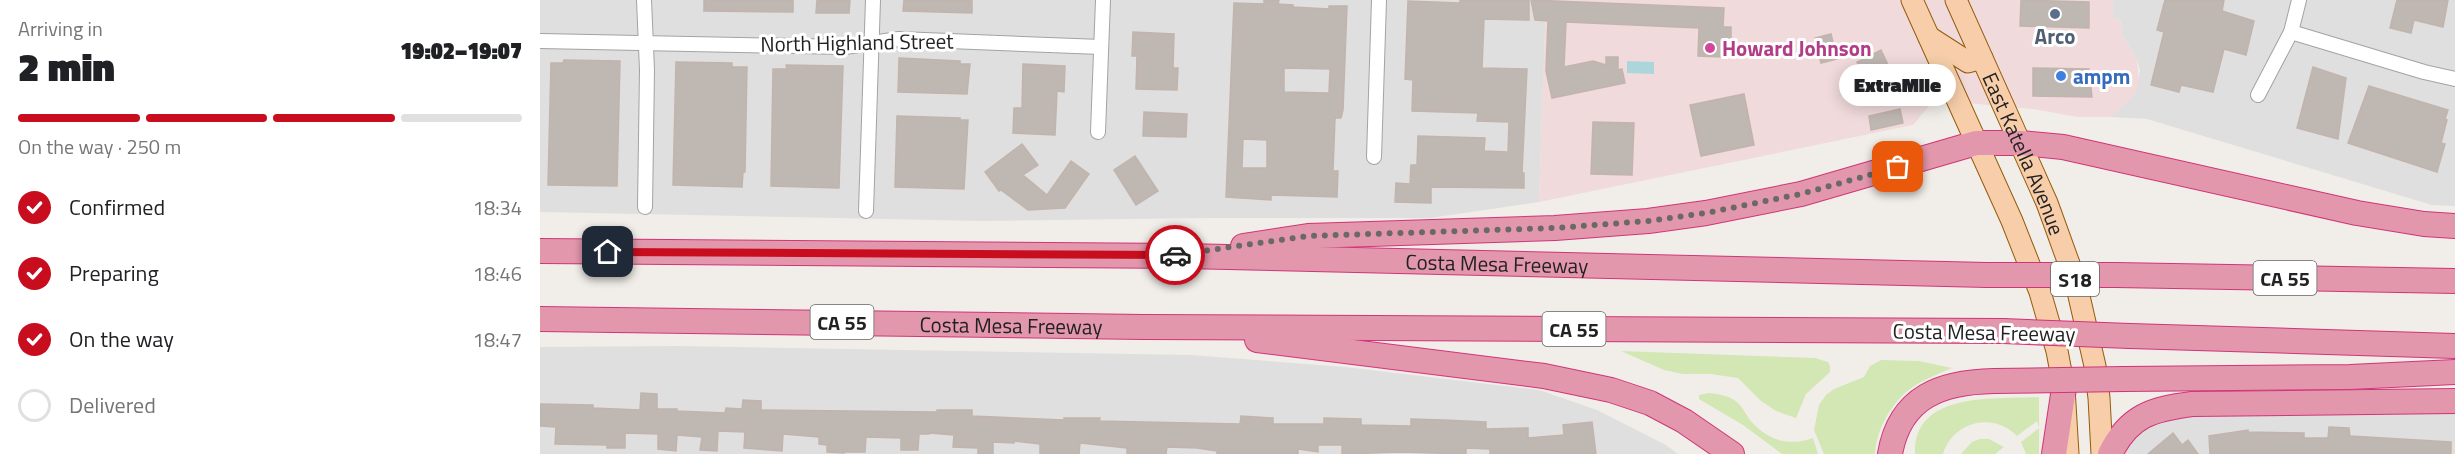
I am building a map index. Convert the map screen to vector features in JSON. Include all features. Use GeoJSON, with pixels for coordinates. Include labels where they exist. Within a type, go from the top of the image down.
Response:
{"type":"FeatureCollection","features":[{"type":"Feature","properties":{"kind":"highway"},"geometry":{"type":"LineString","coordinates":[[1184,256],[1308,236],[1555,228],[1648,221],[1706,213],[1801,194],[1976,143],[2020,143],[2063,147],[2357,213],[2424,224],[2455,226]]}},
{"type":"Feature","properties":{"kind":"highway","name":"Costa Mesa Freeway"},"geometry":{"type":"LineString","coordinates":[[540,251],[1184,256],[1987,275],[2455,281]]}},
{"type":"Feature","properties":{"kind":"highway","name":"Costa Mesa Freeway"},"geometry":{"type":"LineString","coordinates":[[540,319],[1144,327],[2003,331],[2455,346]]}},
{"type":"Feature","properties":{"kind":"highway"},"geometry":{"type":"LineString","coordinates":[[1144,327],[1544,376],[1611,390],[1650,403],[1684,421],[1732,454]]}},
{"type":"Feature","properties":{"kind":"highway"},"geometry":{"type":"LineString","coordinates":[[1890,454],[1892,442],[1909,412],[1936,389],[1959,383],[2350,377],[2455,372]]}},
{"type":"Feature","properties":{"kind":"highway"},"geometry":{"type":"LineString","coordinates":[[2054,454],[2064,388]]}},
{"type":"Feature","properties":{"kind":"highway"},"geometry":{"type":"LineString","coordinates":[[2110,454],[2125,430],[2137,419],[2153,411],[2174,406],[2455,401]]}},
{"type":"Feature","properties":{"kind":"main road","name":"East Katella Avenue"},"geometry":{"type":"LineString","coordinates":[[1912,0],[2013,221],[2040,292],[2057,351],[2064,388],[2068,454]]}},
{"type":"Feature","properties":{"kind":"main road","name":"East Katella Avenue"},"geometry":{"type":"LineString","coordinates":[[1956,0],[2060,237],[2083,308],[2099,398],[2102,454]]}},
{"type":"Feature","properties":{"kind":"main road"},"geometry":{"type":"LineString","coordinates":[[1928,36],[1968,62],[1982,58]]}},
{"type":"Feature","properties":{"kind":"street"},"geometry":{"type":"LineString","coordinates":[[644,0],[647,70],[645,207]]}},
{"type":"Feature","properties":{"kind":"street"},"geometry":{"type":"LineString","coordinates":[[866,211],[873,0]]}},
{"type":"Feature","properties":{"kind":"street"},"geometry":{"type":"LineString","coordinates":[[1098,132],[1103,0]]}},
{"type":"Feature","properties":{"kind":"street"},"geometry":{"type":"LineString","coordinates":[[1374,157],[1379,0]]}},
{"type":"Feature","properties":{"kind":"street"},"geometry":{"type":"LineString","coordinates":[[2258,95],[2291,32],[2300,0]]}},
{"type":"Feature","properties":{"kind":"street"},"geometry":{"type":"LineString","coordinates":[[2291,32],[2424,72],[2455,79]]}},
{"type":"Feature","properties":{"kind":"street","name":"North Highland Street"},"geometry":{"type":"LineString","coordinates":[[540,41],[845,47],[899,39],[1101,46]]}},
{"type":"Feature","properties":{"kind":"shaded area"},"geometry":{"type":"Polygon","coordinates":[[[540,0],[1546,0],[1539,202],[1430,218],[981,221],[540,212],[540,0]]]}},
{"type":"Feature","properties":{"kind":"shaded area"},"geometry":{"type":"Polygon","coordinates":[[[1546,0],[2113,0],[2113,18],[2120,19],[2122,34],[2137,60],[2139,82],[2136,92],[2128,102],[2111,117],[2078,117],[2033,109],[1934,100],[1913,125],[1539,202],[1546,0]]]}},
{"type":"Feature","properties":{"kind":"shaded area"},"geometry":{"type":"Polygon","coordinates":[[[2113,0],[2455,0],[2455,206],[2432,205],[2147,119],[2111,117],[2136,92],[2140,70],[2122,34],[2120,19],[2113,19],[2113,0]]]}},
{"type":"Feature","properties":{"kind":"shaded area"},"geometry":{"type":"Polygon","coordinates":[[[677,346],[1191,355],[1345,367],[1539,390],[1597,410],[1666,445],[1678,454],[540,454],[540,347],[677,346]]]}},
{"type":"Feature","properties":{"kind":"shaded area"},"geometry":{"type":"Polygon","coordinates":[[[2164,413],[2455,413],[2455,454],[2122,454],[2123,446],[2164,413]]]}},
{"type":"Feature","properties":{"kind":"green space"},"geometry":{"type":"Polygon","coordinates":[[[1621,351],[1815,358],[1828,362],[1830,372],[1806,394],[1796,418],[1776,411],[1761,401],[1738,378],[1711,374],[1683,374],[1664,370],[1621,351]]]}},
{"type":"Feature","properties":{"kind":"green space"},"geometry":{"type":"Polygon","coordinates":[[[1881,360],[1919,361],[1952,368],[1930,377],[1903,395],[1886,418],[1878,436],[1875,454],[1824,454],[1814,430],[1819,405],[1834,389],[1864,377],[1870,366],[1881,360]]]}},
{"type":"Feature","properties":{"kind":"green space"},"geometry":{"type":"Polygon","coordinates":[[[1709,393],[1736,401],[1750,420],[1771,437],[1787,442],[1813,438],[1818,454],[1782,454],[1743,425],[1699,399],[1699,395],[1709,393]]]}},
{"type":"Feature","properties":{"kind":"green space"},"geometry":{"type":"Polygon","coordinates":[[[2039,397],[2039,428],[2037,421],[2017,436],[2007,428],[1996,424],[1985,422],[1974,424],[1955,434],[1943,454],[1915,454],[1918,434],[1927,419],[1942,409],[1980,399],[2039,397]]]}},
{"type":"Feature","properties":{"kind":"green space"},"geometry":{"type":"Polygon","coordinates":[[[2039,428],[2039,454],[2026,454],[2021,442],[2039,428]]]}},
{"type":"Feature","properties":{"kind":"green space"},"geometry":{"type":"Polygon","coordinates":[[[1989,439],[2004,447],[1995,454],[1961,454],[1972,442],[1989,439]]]}},
{"type":"Feature","properties":{"kind":"water"},"geometry":{"type":"Polygon","coordinates":[[[1627,61],[1654,62],[1654,74],[1627,73],[1627,61]]]}},
{"type":"Feature","properties":{"kind":"building"},"geometry":{"type":"Polygon","coordinates":[[[704,0],[793,0],[793,12],[704,11],[704,0]]]}},
{"type":"Feature","properties":{"kind":"building"},"geometry":{"type":"Polygon","coordinates":[[[817,0],[850,0],[849,13],[816,13],[817,0]]]}},
{"type":"Feature","properties":{"kind":"building"},"geometry":{"type":"Polygon","coordinates":[[[904,0],[972,0],[972,13],[903,11],[904,0]]]}},
{"type":"Feature","properties":{"kind":"building"},"geometry":{"type":"Polygon","coordinates":[[[1264,0],[1279,0],[1278,4],[1293,5],[1293,7],[1329,9],[1329,6],[1347,6],[1343,110],[1341,118],[1335,118],[1333,171],[1338,171],[1337,197],[1271,195],[1271,200],[1226,197],[1234,3],[1264,4],[1264,0]],[[1284,68],[1284,92],[1329,93],[1330,69],[1284,68]],[[1243,139],[1242,168],[1267,168],[1267,140],[1243,139]]]}},
{"type":"Feature","properties":{"kind":"building"},"geometry":{"type":"Polygon","coordinates":[[[1460,0],[1529,0],[1529,20],[1484,19],[1482,68],[1527,69],[1522,173],[1524,173],[1524,188],[1431,187],[1431,203],[1395,202],[1396,183],[1410,184],[1411,165],[1417,165],[1418,136],[1485,138],[1484,151],[1508,152],[1509,122],[1477,121],[1478,113],[1412,111],[1413,80],[1405,79],[1408,1],[1460,3],[1460,0]]]}},
{"type":"Feature","properties":{"kind":"building","name":"Howard Johnson"},"geometry":{"type":"Polygon","coordinates":[[[1531,0],[1724,8],[1723,27],[1731,27],[1731,39],[1723,39],[1722,57],[1698,56],[1699,28],[1566,22],[1564,67],[1593,61],[1606,65],[1606,57],[1618,57],[1618,70],[1622,69],[1625,83],[1552,98],[1546,71],[1548,21],[1535,20],[1531,0]]]}},
{"type":"Feature","properties":{"kind":"building","name":"Arco"},"geometry":{"type":"Polygon","coordinates":[[[2021,0],[2089,2],[2089,28],[2020,26],[2021,0]]]}},
{"type":"Feature","properties":{"kind":"building"},"geometry":{"type":"Polygon","coordinates":[[[2165,0],[2224,0],[2222,11],[2254,21],[2246,55],[2224,49],[2213,92],[2181,85],[2179,92],[2151,85],[2164,32],[2157,30],[2165,0]]]}},
{"type":"Feature","properties":{"kind":"building"},"geometry":{"type":"Polygon","coordinates":[[[2397,0],[2448,0],[2443,27],[2414,20],[2411,33],[2390,28],[2397,0]]]}},
{"type":"Feature","properties":{"kind":"building"},"geometry":{"type":"Polygon","coordinates":[[[1133,32],[1174,34],[1173,68],[1178,68],[1177,90],[1136,89],[1137,56],[1132,56],[1133,32]]]}},
{"type":"Feature","properties":{"kind":"building"},"geometry":{"type":"Polygon","coordinates":[[[1831,34],[1837,59],[1821,63],[1815,38],[1831,34]]]}},
{"type":"Feature","properties":{"kind":"building"},"geometry":{"type":"Polygon","coordinates":[[[1881,50],[1897,84],[1872,96],[1857,62],[1881,50]]]}},
{"type":"Feature","properties":{"kind":"building"},"geometry":{"type":"Polygon","coordinates":[[[899,58],[960,61],[960,64],[970,64],[967,94],[898,92],[899,58]]]}},
{"type":"Feature","properties":{"kind":"building"},"geometry":{"type":"Polygon","coordinates":[[[564,60],[620,61],[617,186],[548,185],[551,63],[563,63],[564,60]]]}},
{"type":"Feature","properties":{"kind":"building"},"geometry":{"type":"Polygon","coordinates":[[[676,62],[732,63],[732,67],[747,67],[745,172],[743,172],[742,187],[673,185],[676,62]]]}},
{"type":"Feature","properties":{"kind":"building"},"geometry":{"type":"Polygon","coordinates":[[[1023,64],[1065,66],[1064,92],[1057,91],[1055,135],[1013,133],[1014,108],[1022,108],[1023,64]]]}},
{"type":"Feature","properties":{"kind":"building"},"geometry":{"type":"Polygon","coordinates":[[[786,65],[843,66],[839,188],[771,186],[773,69],[787,69],[786,65]]]}},
{"type":"Feature","properties":{"kind":"building"},"geometry":{"type":"Polygon","coordinates":[[[2313,67],[2346,78],[2338,139],[2297,128],[2313,67]]]}},
{"type":"Feature","properties":{"kind":"building","name":"ampm"},"geometry":{"type":"Polygon","coordinates":[[[2033,68],[2089,69],[2092,97],[2033,96],[2033,68]]]}},
{"type":"Feature","properties":{"kind":"building"},"geometry":{"type":"Polygon","coordinates":[[[2369,86],[2448,110],[2441,143],[2445,144],[2437,172],[2348,143],[2369,86]]]}},
{"type":"Feature","properties":{"kind":"building"},"geometry":{"type":"Polygon","coordinates":[[[1744,94],[1754,145],[1701,156],[1690,105],[1744,94]]]}},
{"type":"Feature","properties":{"kind":"building"},"geometry":{"type":"Polygon","coordinates":[[[1900,109],[1903,123],[1871,130],[1869,116],[1900,109]]]}},
{"type":"Feature","properties":{"kind":"building"},"geometry":{"type":"Polygon","coordinates":[[[1144,112],[1187,114],[1186,137],[1143,136],[1144,112]]]}},
{"type":"Feature","properties":{"kind":"building"},"geometry":{"type":"Polygon","coordinates":[[[897,116],[968,120],[964,189],[895,187],[897,116]]]}},
{"type":"Feature","properties":{"kind":"building"},"geometry":{"type":"Polygon","coordinates":[[[1593,122],[1634,123],[1632,175],[1591,174],[1593,122]]]}},
{"type":"Feature","properties":{"kind":"building"},"geometry":{"type":"Polygon","coordinates":[[[1022,144],[1038,165],[1023,175],[1047,195],[1071,161],[1089,174],[1065,208],[1028,210],[1001,190],[999,191],[985,172],[1022,144]]]}},
{"type":"Feature","properties":{"kind":"building"},"geometry":{"type":"Polygon","coordinates":[[[1135,156],[1158,191],[1136,205],[1114,170],[1135,156]]]}},
{"type":"Feature","properties":{"kind":"building"},"geometry":{"type":"Polygon","coordinates":[[[641,393],[657,394],[657,409],[677,409],[677,411],[725,413],[726,408],[742,409],[743,400],[761,401],[761,410],[937,412],[937,410],[972,410],[972,416],[1064,420],[1064,418],[1100,418],[1099,421],[1240,424],[1241,416],[1273,418],[1273,424],[1324,424],[1324,418],[1361,419],[1361,425],[1411,426],[1411,419],[1444,420],[1486,422],[1486,429],[1528,428],[1528,438],[1564,435],[1563,425],[1592,422],[1596,454],[1490,454],[1490,449],[1466,448],[1466,454],[1401,452],[1342,454],[1342,445],[1318,445],[1318,452],[1298,449],[1298,454],[1217,454],[1217,451],[1197,448],[1167,447],[1166,454],[1127,454],[1127,448],[1080,443],[1079,454],[1040,454],[1040,444],[1014,441],[1014,443],[993,442],[993,454],[978,454],[978,448],[953,447],[954,435],[929,433],[919,434],[918,450],[901,450],[901,438],[866,437],[865,452],[844,453],[827,452],[827,445],[819,444],[819,437],[783,434],[782,451],[744,448],[745,432],[718,431],[717,451],[700,450],[702,437],[677,435],[676,451],[658,449],[658,434],[625,433],[625,448],[607,448],[607,445],[555,444],[556,427],[540,426],[540,404],[593,405],[593,408],[640,410],[641,393]]]}},
{"type":"Feature","properties":{"kind":"building"},"geometry":{"type":"Polygon","coordinates":[[[2329,427],[2349,428],[2350,436],[2451,442],[2451,454],[2210,454],[2209,436],[2248,430],[2248,432],[2304,433],[2304,438],[2328,438],[2329,427]]]}},
{"type":"Feature","properties":{"kind":"building"},"geometry":{"type":"Polygon","coordinates":[[[2173,433],[2182,445],[2188,440],[2198,454],[2148,454],[2173,433]]]}},
{"type":"Feature","properties":{"kind":"way so far"},"geometry":{"type":"LineString","coordinates":[[1175,255],[1184,256],[1308,236],[1555,228],[1648,221],[1706,213],[1801,194],[1898,167]]}},
{"type":"Feature","properties":{"kind":"place","name":"Arco"},"geometry":{"type":"Point","coordinates":[2055,14]}},
{"type":"Feature","properties":{"kind":"place","name":"Howard Johnson"},"geometry":{"type":"Point","coordinates":[1710,48]}},
{"type":"Feature","properties":{"kind":"place","name":"ampm"},"geometry":{"type":"Point","coordinates":[2061,76]}},
{"type":"Feature","properties":{"kind":"place","name":"ExtraMile"},"geometry":{"type":"Point","coordinates":[1898,167]}},
{"type":"Feature","properties":{"kind":"route"},"geometry":{"type":"LineString","coordinates":[[608,252],[1175,255]]}}]}
